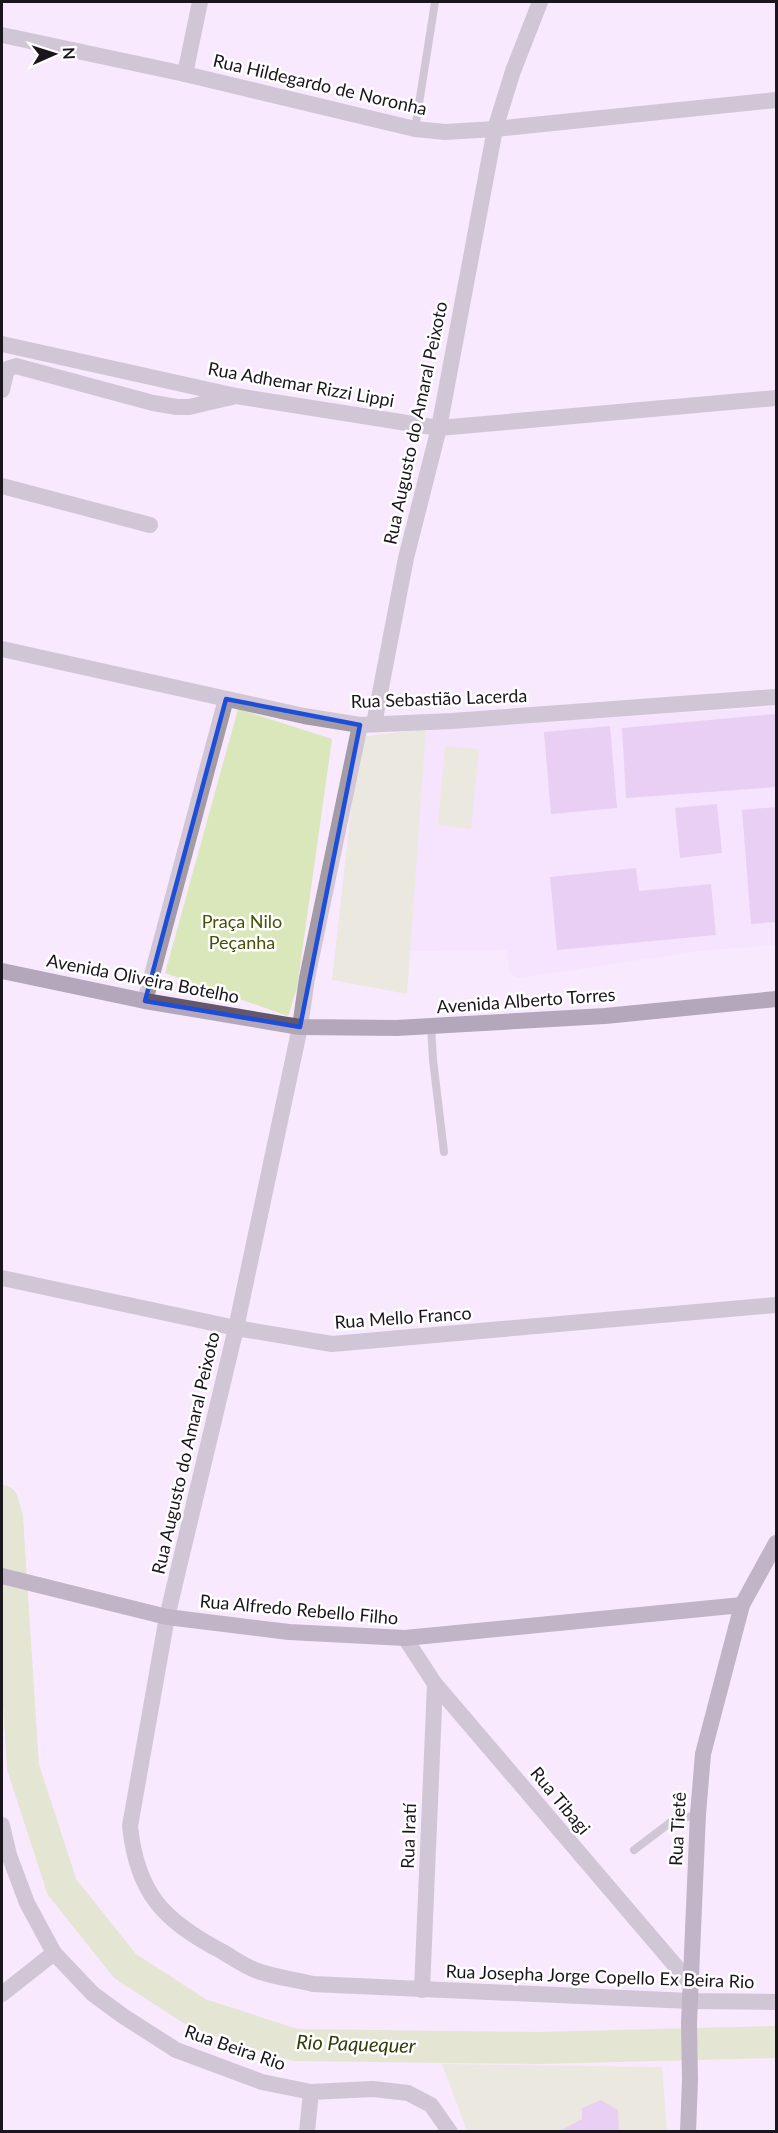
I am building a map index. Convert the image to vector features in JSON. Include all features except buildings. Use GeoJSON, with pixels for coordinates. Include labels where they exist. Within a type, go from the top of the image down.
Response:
{"type":"FeatureCollection","features":[{"type":"Feature","properties":{"kind":"main road","name":"Avenida Oliveira Botelho"},"geometry":{"type":"LineString","coordinates":[[2,971],[145,1001],[277,1024]]}},
{"type":"Feature","properties":{"kind":"main road","name":"Avenida Alberto Torres"},"geometry":{"type":"LineString","coordinates":[[277,1024],[300,1027],[397,1028],[605,1016],[777,999]]}},
{"type":"Feature","properties":{"kind":"main road","name":"Rua Tietê"},"geometry":{"type":"LineString","coordinates":[[688,2132],[690,2080],[688,2023],[703,1754],[742,1605],[777,1543]]}},
{"type":"Feature","properties":{"kind":"main road","name":"Rua Alfredo Rebello Filho"},"geometry":{"type":"LineString","coordinates":[[2,1576],[167,1617],[290,1632],[405,1638],[742,1605]]}},
{"type":"Feature","properties":{"kind":"street"},"geometry":{"type":"LineString","coordinates":[[185,74],[200,2]]}},
{"type":"Feature","properties":{"kind":"street","name":"Rua Augusto do Amaral Peixoto"},"geometry":{"type":"LineString","coordinates":[[422,1990],[313,1984],[261,1973],[191,1935],[162,1911],[142,1879],[132,1850],[130,1826],[167,1617],[236,1328],[300,1027],[307,978],[439,428],[495,129],[513,71],[540,2]]}},
{"type":"Feature","properties":{"kind":"street","name":"Rua Hildegardo de Noronha"},"geometry":{"type":"LineString","coordinates":[[2,35],[185,74],[415,129],[445,132],[495,129],[777,100]]}},
{"type":"Feature","properties":{"kind":"street","name":"Rua Adhemar Rizzi Lippi"},"geometry":{"type":"LineString","coordinates":[[2,344],[236,396],[439,428],[777,398]]}},
{"type":"Feature","properties":{"kind":"street"},"geometry":{"type":"LineString","coordinates":[[2,390],[7,369],[16,366],[153,403],[177,407],[189,407],[236,396]]}},
{"type":"Feature","properties":{"kind":"street"},"geometry":{"type":"LineString","coordinates":[[2,486],[150,525]]}},
{"type":"Feature","properties":{"kind":"street","name":"Rua Sebastião Lacerda"},"geometry":{"type":"LineString","coordinates":[[2,649],[303,716],[367,724],[452,721],[777,697]]}},
{"type":"Feature","properties":{"kind":"street"},"geometry":{"type":"LineString","coordinates":[[145,1001],[226,699]]}},
{"type":"Feature","properties":{"kind":"street","name":"Rua Mello Franco"},"geometry":{"type":"LineString","coordinates":[[2,1278],[236,1328],[332,1344],[777,1305]]}},
{"type":"Feature","properties":{"kind":"street","name":"Rua Tibagi"},"geometry":{"type":"LineString","coordinates":[[405,1638],[435,1683],[690,1993]]}},
{"type":"Feature","properties":{"kind":"street","name":"Rua Iratí"},"geometry":{"type":"LineString","coordinates":[[422,1990],[435,1683]]}},
{"type":"Feature","properties":{"kind":"street","name":"Rua Beira Rio"},"geometry":{"type":"LineString","coordinates":[[2,1825],[9,1855],[27,1904],[54,1953],[93,1994],[176,2050],[262,2082],[311,2092],[373,2089],[408,2093],[431,2105],[450,2132]]}},
{"type":"Feature","properties":{"kind":"street"},"geometry":{"type":"LineString","coordinates":[[2,1994],[54,1953]]}},
{"type":"Feature","properties":{"kind":"street","name":"Rua Josepha Jorge Copello Ex Beira Rio"},"geometry":{"type":"LineString","coordinates":[[422,1990],[690,1993],[777,2002]]}},
{"type":"Feature","properties":{"kind":"street"},"geometry":{"type":"LineString","coordinates":[[307,2132],[311,2092]]}},
{"type":"Feature","properties":{"kind":"lane"},"geometry":{"type":"LineString","coordinates":[[415,129],[435,2]]}},
{"type":"Feature","properties":{"kind":"lane"},"geometry":{"type":"LineString","coordinates":[[431,1026],[444,1152]]}},
{"type":"Feature","properties":{"kind":"lane"},"geometry":{"type":"LineString","coordinates":[[634,1850],[671,1822],[698,1814]]}},
{"type":"Feature","properties":{"kind":"highlighted area"},"geometry":{"type":"Polygon","coordinates":[[[226,699],[360,725],[300,1027],[145,1001],[226,699]]]}},
{"type":"Feature","properties":{"kind":"shaded area"},"geometry":{"type":"Polygon","coordinates":[[[776,707],[776,945],[699,951],[520,978],[510,972],[506,950],[409,951],[426,729],[776,707]]]}},
{"type":"Feature","properties":{"kind":"green space","name":"Praça Nilo Peçanha"},"geometry":{"type":"Polygon","coordinates":[[[238,709],[332,739],[297,988],[288,1016],[165,973],[238,709]]]}},
{"type":"Feature","properties":{"kind":"green space","name":"Praça Nilo Peçanha"},"geometry":{"type":"Polygon","coordinates":[[[426,729],[407,994],[332,980],[359,737],[426,729]]]}},
{"type":"Feature","properties":{"kind":"green space"},"geometry":{"type":"Polygon","coordinates":[[[445,746],[479,749],[471,829],[438,825],[445,746]]]}},
{"type":"Feature","properties":{"kind":"green space"},"geometry":{"type":"Polygon","coordinates":[[[442,2064],[662,2067],[667,2131],[467,2131],[442,2064]]]}},
{"type":"Feature","properties":{"kind":"waterway","name":"Rio Paquequer"},"geometry":{"type":"LineString","coordinates":[[2,1501],[7,1517],[23,1767],[62,1887],[125,1966],[199,2014],[295,2045],[539,2048],[776,2042]]}}]}
